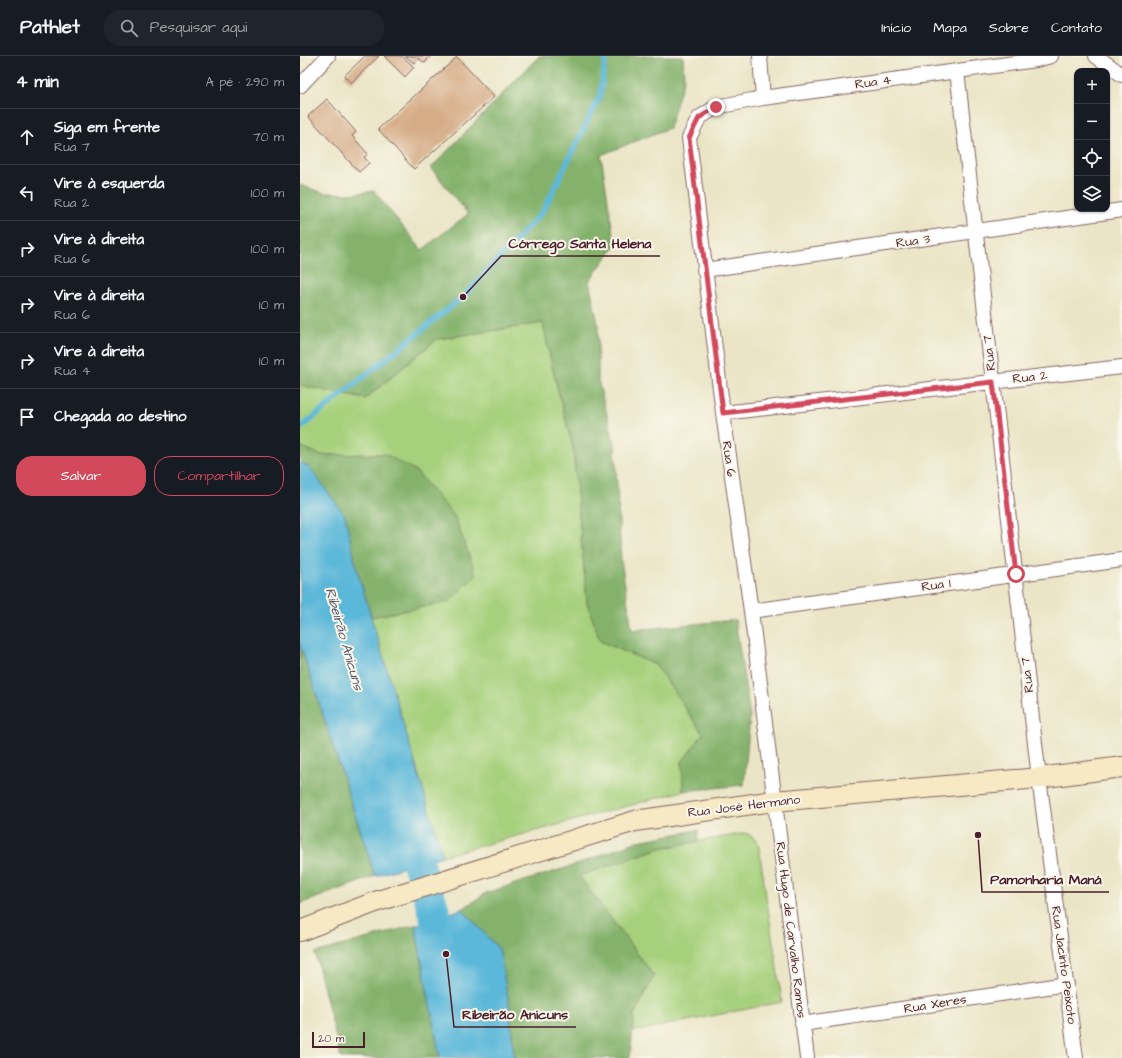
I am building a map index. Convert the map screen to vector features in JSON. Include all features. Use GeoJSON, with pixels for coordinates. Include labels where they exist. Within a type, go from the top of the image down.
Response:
{"type":"FeatureCollection","features":[{"type":"Feature","properties":{"kind":"main road","name":"Rua José Hermano"},"geometry":{"type":"LineString","coordinates":[[300,931],[378,901],[635,821],[774,801],[1039,778],[1122,767]]}},
{"type":"Feature","properties":{"kind":"street"},"geometry":{"type":"LineString","coordinates":[[300,86],[328,56]]}},
{"type":"Feature","properties":{"kind":"street"},"geometry":{"type":"LineString","coordinates":[[760,56],[763,98]]}},
{"type":"Feature","properties":{"kind":"street","name":"Rua 4"},"geometry":{"type":"LineString","coordinates":[[699,118],[716,107],[763,98],[1036,60],[1051,56]]}},
{"type":"Feature","properties":{"kind":"street"},"geometry":{"type":"LineString","coordinates":[[1096,56],[1122,75]]}},
{"type":"Feature","properties":{"kind":"street","name":"Rua 7"},"geometry":{"type":"LineString","coordinates":[[957,71],[1039,778]]}},
{"type":"Feature","properties":{"kind":"street","name":"Rua 6"},"geometry":{"type":"LineString","coordinates":[[699,118],[689,138],[704,270],[751,611],[774,801]]}},
{"type":"Feature","properties":{"kind":"street","name":"Rua 3"},"geometry":{"type":"LineString","coordinates":[[704,270],[1122,210]]}},
{"type":"Feature","properties":{"kind":"street","name":"Rua 2"},"geometry":{"type":"LineString","coordinates":[[723,413],[1122,367]]}},
{"type":"Feature","properties":{"kind":"street","name":"Rua 1"},"geometry":{"type":"LineString","coordinates":[[751,611],[1122,560]]}},
{"type":"Feature","properties":{"kind":"street","name":"Rua Jacinto Peixoto"},"geometry":{"type":"LineString","coordinates":[[1039,778],[1076,1058]]}},
{"type":"Feature","properties":{"kind":"street","name":"Rua Hugo de Carvalho Ramos"},"geometry":{"type":"LineString","coordinates":[[774,801],[807,1058]]}},
{"type":"Feature","properties":{"kind":"street","name":"Rua Xeres"},"geometry":{"type":"LineString","coordinates":[[802,1024],[1067,984]]}},
{"type":"Feature","properties":{"kind":"green space"},"geometry":{"type":"Polygon","coordinates":[[[539,56],[683,56],[684,79],[669,128],[601,155],[615,246],[589,281],[598,324],[598,380],[615,446],[621,560],[632,630],[735,620],[750,716],[744,785],[683,791],[682,762],[703,734],[656,665],[600,641],[587,603],[573,448],[553,371],[543,323],[437,339],[365,399],[300,385],[300,185],[324,193],[350,194],[374,191],[422,250],[468,214],[431,168],[539,56]]]}},
{"type":"Feature","properties":{"kind":"green space"},"geometry":{"type":"Polygon","coordinates":[[[543,323],[553,371],[573,448],[587,603],[600,641],[656,665],[703,734],[682,762],[683,791],[443,856],[371,617],[448,602],[385,454],[320,455],[300,446],[300,385],[365,399],[437,339],[543,323]]]}},
{"type":"Feature","properties":{"kind":"green space"},"geometry":{"type":"Polygon","coordinates":[[[300,446],[320,455],[385,454],[416,471],[455,517],[476,575],[449,602],[371,617],[357,570],[310,468],[300,462],[300,446]]]}},
{"type":"Feature","properties":{"kind":"green space"},"geometry":{"type":"Polygon","coordinates":[[[300,644],[375,876],[300,904],[300,644]]]}},
{"type":"Feature","properties":{"kind":"green space"},"geometry":{"type":"Polygon","coordinates":[[[698,830],[698,842],[660,848],[579,876],[654,976],[634,1015],[630,1058],[514,1058],[510,1009],[499,949],[462,909],[486,893],[572,866],[638,841],[698,830]]]}},
{"type":"Feature","properties":{"kind":"green space"},"geometry":{"type":"Polygon","coordinates":[[[747,833],[758,842],[782,1002],[632,1032],[634,1015],[654,976],[579,876],[660,848],[747,833]]]}},
{"type":"Feature","properties":{"kind":"green space"},"geometry":{"type":"Polygon","coordinates":[[[415,925],[440,1058],[341,1058],[315,953],[415,925]]]}},
{"type":"Feature","properties":{"kind":"water"},"geometry":{"type":"Polygon","coordinates":[[[300,462],[310,468],[345,515],[357,570],[443,856],[375,876],[300,644],[300,462]]]}},
{"type":"Feature","properties":{"kind":"water"},"geometry":{"type":"Polygon","coordinates":[[[462,909],[499,949],[510,1009],[514,1058],[440,1058],[415,925],[462,909]]]}},
{"type":"Feature","properties":{"kind":"building"},"geometry":{"type":"Polygon","coordinates":[[[365,56],[379,56],[351,83],[344,76],[365,56]]]}},
{"type":"Feature","properties":{"kind":"building"},"geometry":{"type":"Polygon","coordinates":[[[384,56],[402,56],[414,67],[405,77],[384,56]]]}},
{"type":"Feature","properties":{"kind":"building"},"geometry":{"type":"Polygon","coordinates":[[[405,56],[430,56],[425,63],[418,58],[414,63],[405,56]]]}},
{"type":"Feature","properties":{"kind":"building"},"geometry":{"type":"Polygon","coordinates":[[[457,57],[494,97],[414,169],[378,129],[457,57]]]}},
{"type":"Feature","properties":{"kind":"building"},"geometry":{"type":"Polygon","coordinates":[[[327,99],[356,132],[352,136],[368,154],[364,157],[369,163],[359,172],[308,116],[327,99]]]}},
{"type":"Feature","properties":{"kind":"waterway"},"geometry":{"type":"LineString","coordinates":[[300,428],[463,297],[543,211],[600,96],[606,56]]}},
{"type":"Feature","properties":{"kind":"waterway","name":"Ribeirão Anicuns"},"geometry":{"type":"LineString","coordinates":[[404,822],[449,960]]}},
{"type":"Feature","properties":{"kind":"place","name":"Córrego Santa Helena"},"geometry":{"type":"Point","coordinates":[463,297]}},
{"type":"Feature","properties":{"kind":"place","name":"Pamonharia Maná"},"geometry":{"type":"Point","coordinates":[978,835]}},
{"type":"Feature","properties":{"kind":"place","name":"Ribeirão Anicuns"},"geometry":{"type":"Point","coordinates":[446,954]}},
{"type":"Feature","properties":{"kind":"route"},"geometry":{"type":"LineString","coordinates":[[716,107],[699,118],[689,138],[704,270],[723,413],[993,382],[1016,574]]}}]}
